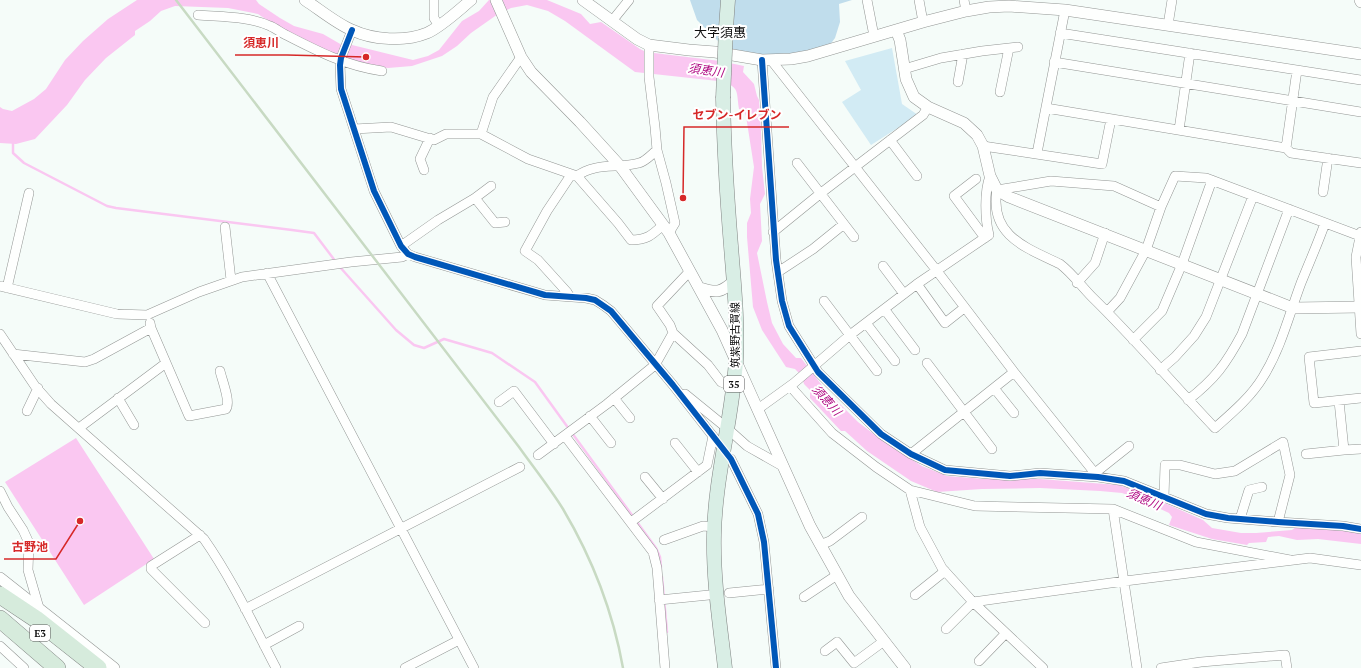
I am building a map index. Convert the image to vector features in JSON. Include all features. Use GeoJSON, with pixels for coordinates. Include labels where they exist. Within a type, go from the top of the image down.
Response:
{"type":"FeatureCollection","features":[{"type":"Feature","properties":{"kind":"highway"},"geometry":{"type":"LineString","coordinates":[[0,595],[36,619],[98,668]]}},
{"type":"Feature","properties":{"kind":"highway","name":"E3"},"geometry":{"type":"LineString","coordinates":[[0,599],[80,668]]}},
{"type":"Feature","properties":{"kind":"highway","name":"E3"},"geometry":{"type":"LineString","coordinates":[[0,619],[57,668]]}},
{"type":"Feature","properties":{"kind":"highway"},"geometry":{"type":"LineString","coordinates":[[0,627],[27,652],[41,668]]}},
{"type":"Feature","properties":{"kind":"main road","name":"筑紫野古賀線"},"geometry":{"type":"LineString","coordinates":[[725,668],[716,576],[715,527],[719,484],[728,429],[736,361],[736,313],[725,167],[723,98],[728,0]]}},
{"type":"Feature","properties":{"kind":"street"},"geometry":{"type":"LineString","coordinates":[[305,0],[351,32],[377,38],[399,39],[428,33],[471,0]]}},
{"type":"Feature","properties":{"kind":"street"},"geometry":{"type":"LineString","coordinates":[[434,0],[434,18],[439,26]]}},
{"type":"Feature","properties":{"kind":"street"},"geometry":{"type":"LineString","coordinates":[[496,0],[521,57],[531,72],[580,122],[620,166],[666,229],[722,330],[810,526],[820,545],[849,596],[906,668]]}},
{"type":"Feature","properties":{"kind":"street"},"geometry":{"type":"LineString","coordinates":[[583,0],[637,39],[649,45],[715,52],[767,60],[791,59],[808,56],[923,22],[965,6],[989,7],[1010,3],[1361,54]]}},
{"type":"Feature","properties":{"kind":"street"},"geometry":{"type":"LineString","coordinates":[[612,21],[629,0]]}},
{"type":"Feature","properties":{"kind":"street"},"geometry":{"type":"LineString","coordinates":[[867,0],[874,36]]}},
{"type":"Feature","properties":{"kind":"street"},"geometry":{"type":"LineString","coordinates":[[919,0],[923,22]]}},
{"type":"Feature","properties":{"kind":"street"},"geometry":{"type":"LineString","coordinates":[[1168,26],[1172,0]]}},
{"type":"Feature","properties":{"kind":"street"},"geometry":{"type":"LineString","coordinates":[[1037,153],[1064,10]]}},
{"type":"Feature","properties":{"kind":"street"},"geometry":{"type":"LineString","coordinates":[[198,15],[238,18],[259,22],[271,26],[284,34],[341,60],[382,71]]}},
{"type":"Feature","properties":{"kind":"street"},"geometry":{"type":"LineString","coordinates":[[896,30],[900,40],[906,79],[914,97],[928,107],[964,123],[977,135],[984,146],[990,176],[997,190],[997,213],[1000,222],[1007,232],[1017,243],[1060,264],[1066,269],[1077,283],[1107,312],[1215,428],[1226,419],[1252,392],[1263,377],[1280,344],[1301,284],[1325,223]]}},
{"type":"Feature","properties":{"kind":"street"},"geometry":{"type":"LineString","coordinates":[[351,32],[341,60],[341,89],[374,191],[401,246],[408,254],[416,258],[545,295],[595,300],[611,311],[673,385],[719,444]]}},
{"type":"Feature","properties":{"kind":"street"},"geometry":{"type":"LineString","coordinates":[[1060,32],[1361,80]]}},
{"type":"Feature","properties":{"kind":"street"},"geometry":{"type":"LineString","coordinates":[[354,129],[391,127],[434,140],[446,134],[482,134],[528,159],[574,175],[618,223],[631,240],[641,240],[666,229],[675,223],[657,150],[656,127],[649,77],[649,45]]}},
{"type":"Feature","properties":{"kind":"street"},"geometry":{"type":"LineString","coordinates":[[904,69],[941,58],[982,50],[1014,48],[1000,92]]}},
{"type":"Feature","properties":{"kind":"street"},"geometry":{"type":"LineString","coordinates":[[1179,130],[1190,53]]}},
{"type":"Feature","properties":{"kind":"street"},"geometry":{"type":"LineString","coordinates":[[958,82],[963,54]]}},
{"type":"Feature","properties":{"kind":"street"},"geometry":{"type":"LineString","coordinates":[[482,134],[493,97],[521,57]]}},
{"type":"Feature","properties":{"kind":"street"},"geometry":{"type":"LineString","coordinates":[[767,60],[855,167],[1096,475]]}},
{"type":"Feature","properties":{"kind":"street"},"geometry":{"type":"LineString","coordinates":[[767,60],[773,232],[782,301],[789,326],[813,367],[881,434],[911,454],[945,470],[1010,476],[1040,473],[1096,475],[1124,481],[1206,514],[1240,519],[1343,526],[1361,529]]}},
{"type":"Feature","properties":{"kind":"street"},"geometry":{"type":"LineString","coordinates":[[1054,62],[1361,112]]}},
{"type":"Feature","properties":{"kind":"street"},"geometry":{"type":"LineString","coordinates":[[1286,148],[1297,70]]}},
{"type":"Feature","properties":{"kind":"street"},"geometry":{"type":"LineString","coordinates":[[773,232],[821,193],[923,115],[928,107]]}},
{"type":"Feature","properties":{"kind":"street"},"geometry":{"type":"LineString","coordinates":[[1046,108],[1286,148],[1291,153],[1361,163]]}},
{"type":"Feature","properties":{"kind":"street"},"geometry":{"type":"LineString","coordinates":[[984,146],[1102,164],[1111,119]]}},
{"type":"Feature","properties":{"kind":"street"},"geometry":{"type":"LineString","coordinates":[[424,170],[420,158],[430,138]]}},
{"type":"Feature","properties":{"kind":"street"},"geometry":{"type":"LineString","coordinates":[[890,140],[917,176]]}},
{"type":"Feature","properties":{"kind":"street"},"geometry":{"type":"LineString","coordinates":[[570,297],[538,260],[525,251],[547,211],[574,175],[596,167],[640,163],[657,150]]}},
{"type":"Feature","properties":{"kind":"street"},"geometry":{"type":"LineString","coordinates":[[1323,192],[1328,158]]}},
{"type":"Feature","properties":{"kind":"street"},"geometry":{"type":"LineString","coordinates":[[797,163],[854,237]]}},
{"type":"Feature","properties":{"kind":"street"},"geometry":{"type":"LineString","coordinates":[[758,409],[792,384],[866,322],[885,310],[917,284],[989,235],[987,227],[987,186],[990,176]]}},
{"type":"Feature","properties":{"kind":"street"},"geometry":{"type":"LineString","coordinates":[[1107,312],[1120,298],[1146,250],[1161,207],[1175,176],[1206,178],[1325,223],[1360,233],[1356,257],[1361,334]]}},
{"type":"Feature","properties":{"kind":"street"},"geometry":{"type":"LineString","coordinates":[[976,179],[954,196],[985,238]]}},
{"type":"Feature","properties":{"kind":"street"},"geometry":{"type":"LineString","coordinates":[[1133,340],[1162,311],[1182,264],[1212,180]]}},
{"type":"Feature","properties":{"kind":"street"},"geometry":{"type":"LineString","coordinates":[[997,190],[1051,181],[1114,186],[1161,207]]}},
{"type":"Feature","properties":{"kind":"street"},"geometry":{"type":"LineString","coordinates":[[401,246],[438,220],[476,198],[491,186]]}},
{"type":"Feature","properties":{"kind":"street"},"geometry":{"type":"LineString","coordinates":[[997,190],[1009,197],[1293,308],[1360,307]]}},
{"type":"Feature","properties":{"kind":"street"},"geometry":{"type":"LineString","coordinates":[[29,193],[3,287],[117,314],[148,315],[199,292],[242,277],[351,262],[402,257],[408,254]]}},
{"type":"Feature","properties":{"kind":"street"},"geometry":{"type":"LineString","coordinates":[[1160,370],[1175,357],[1194,336],[1206,317],[1253,196]]}},
{"type":"Feature","properties":{"kind":"street"},"geometry":{"type":"LineString","coordinates":[[476,198],[495,223],[505,222]]}},
{"type":"Feature","properties":{"kind":"street"},"geometry":{"type":"LineString","coordinates":[[1188,400],[1205,387],[1221,370],[1242,334],[1289,209]]}},
{"type":"Feature","properties":{"kind":"street"},"geometry":{"type":"LineString","coordinates":[[778,272],[813,249],[844,224]]}},
{"type":"Feature","properties":{"kind":"street"},"geometry":{"type":"LineString","coordinates":[[225,227],[231,280]]}},
{"type":"Feature","properties":{"kind":"street"},"geometry":{"type":"LineString","coordinates":[[1077,283],[1094,263],[1105,234]]}},
{"type":"Feature","properties":{"kind":"street"},"geometry":{"type":"LineString","coordinates":[[883,266],[904,294]]}},
{"type":"Feature","properties":{"kind":"street"},"geometry":{"type":"LineString","coordinates":[[690,271],[657,306],[673,333],[708,365],[721,382],[733,387]]}},
{"type":"Feature","properties":{"kind":"street"},"geometry":{"type":"LineString","coordinates":[[267,274],[400,530],[474,668]]}},
{"type":"Feature","properties":{"kind":"street"},"geometry":{"type":"LineString","coordinates":[[700,288],[710,291],[720,291],[734,281]]}},
{"type":"Feature","properties":{"kind":"street"},"geometry":{"type":"LineString","coordinates":[[917,284],[945,323],[964,308]]}},
{"type":"Feature","properties":{"kind":"street"},"geometry":{"type":"LineString","coordinates":[[824,301],[877,371]]}},
{"type":"Feature","properties":{"kind":"street"},"geometry":{"type":"LineString","coordinates":[[885,310],[915,350]]}},
{"type":"Feature","properties":{"kind":"street"},"geometry":{"type":"LineString","coordinates":[[148,315],[151,328],[188,416],[219,411],[228,407],[220,372]]}},
{"type":"Feature","properties":{"kind":"street"},"geometry":{"type":"LineString","coordinates":[[866,322],[896,361]]}},
{"type":"Feature","properties":{"kind":"street"},"geometry":{"type":"LineString","coordinates":[[13,354],[85,362],[94,359],[151,328]]}},
{"type":"Feature","properties":{"kind":"street"},"geometry":{"type":"LineString","coordinates":[[538,455],[565,436],[655,365],[673,333]]}},
{"type":"Feature","properties":{"kind":"street"},"geometry":{"type":"LineString","coordinates":[[0,334],[3,346],[13,354],[51,404],[204,538],[216,556],[276,668]]}},
{"type":"Feature","properties":{"kind":"street"},"geometry":{"type":"LineString","coordinates":[[1361,351],[1309,358],[1314,403],[1361,398]]}},
{"type":"Feature","properties":{"kind":"street"},"geometry":{"type":"LineString","coordinates":[[79,428],[166,363]]}},
{"type":"Feature","properties":{"kind":"street"},"geometry":{"type":"LineString","coordinates":[[927,363],[992,449]]}},
{"type":"Feature","properties":{"kind":"street"},"geometry":{"type":"LineString","coordinates":[[911,454],[1014,372]]}},
{"type":"Feature","properties":{"kind":"street"},"geometry":{"type":"LineString","coordinates":[[792,384],[832,433],[876,467],[910,490],[975,506],[1113,509],[1196,542],[1290,560]]}},
{"type":"Feature","properties":{"kind":"street"},"geometry":{"type":"LineString","coordinates":[[673,385],[747,446],[784,467]]}},
{"type":"Feature","properties":{"kind":"street"},"geometry":{"type":"LineString","coordinates":[[27,411],[38,388]]}},
{"type":"Feature","properties":{"kind":"street"},"geometry":{"type":"LineString","coordinates":[[994,388],[1014,413]]}},
{"type":"Feature","properties":{"kind":"street"},"geometry":{"type":"LineString","coordinates":[[498,402],[514,390],[554,444]]}},
{"type":"Feature","properties":{"kind":"street"},"geometry":{"type":"LineString","coordinates":[[118,398],[134,425]]}},
{"type":"Feature","properties":{"kind":"street"},"geometry":{"type":"LineString","coordinates":[[614,398],[630,418]]}},
{"type":"Feature","properties":{"kind":"street"},"geometry":{"type":"LineString","coordinates":[[1339,401],[1344,450]]}},
{"type":"Feature","properties":{"kind":"street"},"geometry":{"type":"LineString","coordinates":[[590,416],[611,443]]}},
{"type":"Feature","properties":{"kind":"street"},"geometry":{"type":"LineString","coordinates":[[565,436],[652,552],[657,568],[665,668]]}},
{"type":"Feature","properties":{"kind":"street"},"geometry":{"type":"LineString","coordinates":[[631,522],[707,465],[713,436]]}},
{"type":"Feature","properties":{"kind":"street"},"geometry":{"type":"LineString","coordinates":[[1164,497],[1165,465],[1180,465],[1215,474],[1235,471],[1283,442],[1290,474],[1278,522]]}},
{"type":"Feature","properties":{"kind":"street"},"geometry":{"type":"LineString","coordinates":[[675,443],[698,472]]}},
{"type":"Feature","properties":{"kind":"street"},"geometry":{"type":"LineString","coordinates":[[1096,475],[1129,446]]}},
{"type":"Feature","properties":{"kind":"street"},"geometry":{"type":"LineString","coordinates":[[1306,454],[1361,449]]}},
{"type":"Feature","properties":{"kind":"street"},"geometry":{"type":"LineString","coordinates":[[731,459],[758,514],[764,542],[776,668]]}},
{"type":"Feature","properties":{"kind":"street"},"geometry":{"type":"LineString","coordinates":[[245,609],[520,467]]}},
{"type":"Feature","properties":{"kind":"street"},"geometry":{"type":"LineString","coordinates":[[645,477],[663,499]]}},
{"type":"Feature","properties":{"kind":"street"},"geometry":{"type":"LineString","coordinates":[[1240,519],[1249,490],[1262,487]]}},
{"type":"Feature","properties":{"kind":"street"},"geometry":{"type":"LineString","coordinates":[[910,490],[920,527],[945,571],[973,602],[1043,668]]}},
{"type":"Feature","properties":{"kind":"street"},"geometry":{"type":"LineString","coordinates":[[0,491],[29,543],[28,570],[39,608]]}},
{"type":"Feature","properties":{"kind":"street"},"geometry":{"type":"LineString","coordinates":[[1113,509],[1137,668]]}},
{"type":"Feature","properties":{"kind":"street"},"geometry":{"type":"LineString","coordinates":[[820,545],[830,541],[862,517]]}},
{"type":"Feature","properties":{"kind":"street"},"geometry":{"type":"LineString","coordinates":[[664,540],[703,526],[715,527]]}},
{"type":"Feature","properties":{"kind":"street"},"geometry":{"type":"LineString","coordinates":[[200,535],[151,566],[151,569],[205,623]]}},
{"type":"Feature","properties":{"kind":"street"},"geometry":{"type":"LineString","coordinates":[[946,629],[973,602],[1310,558],[1361,565]]}},
{"type":"Feature","properties":{"kind":"street"},"geometry":{"type":"LineString","coordinates":[[915,595],[945,571]]}},
{"type":"Feature","properties":{"kind":"street"},"geometry":{"type":"LineString","coordinates":[[804,597],[837,575]]}},
{"type":"Feature","properties":{"kind":"street"},"geometry":{"type":"LineString","coordinates":[[0,578],[114,668]]}},
{"type":"Feature","properties":{"kind":"street"},"geometry":{"type":"LineString","coordinates":[[729,593],[769,589]]}},
{"type":"Feature","properties":{"kind":"street"},"geometry":{"type":"LineString","coordinates":[[659,600],[709,595]]}},
{"type":"Feature","properties":{"kind":"street"},"geometry":{"type":"LineString","coordinates":[[264,645],[299,626]]}},
{"type":"Feature","properties":{"kind":"street"},"geometry":{"type":"LineString","coordinates":[[979,660],[1006,633]]}},
{"type":"Feature","properties":{"kind":"street"},"geometry":{"type":"LineString","coordinates":[[405,668],[459,640]]}},
{"type":"Feature","properties":{"kind":"street"},"geometry":{"type":"LineString","coordinates":[[825,650],[837,642],[854,663],[884,642]]}},
{"type":"Feature","properties":{"kind":"street"},"geometry":{"type":"LineString","coordinates":[[0,646],[24,668]]}},
{"type":"Feature","properties":{"kind":"street"},"geometry":{"type":"LineString","coordinates":[[1161,668],[1201,662],[1285,655],[1287,668]]}},
{"type":"Feature","properties":{"kind":"shaded area"},"geometry":{"type":"Polygon","coordinates":[[[690,0],[852,0],[839,4],[840,22],[835,38],[829,46],[804,54],[746,56],[727,50],[697,20],[690,0]]]}},
{"type":"Feature","properties":{"kind":"shaded area"},"geometry":{"type":"Polygon","coordinates":[[[892,48],[902,104],[918,115],[871,145],[842,102],[861,90],[845,61],[892,48]]]}},
{"type":"Feature","properties":{"kind":"water"},"geometry":{"type":"Polygon","coordinates":[[[137,0],[256,0],[259,4],[294,26],[323,34],[342,45],[348,44],[413,60],[428,56],[439,50],[462,21],[479,11],[489,0],[547,0],[581,14],[590,24],[601,22],[646,52],[720,61],[744,66],[743,72],[754,84],[759,100],[762,167],[765,194],[760,204],[762,241],[757,253],[772,323],[783,344],[796,358],[801,358],[824,388],[858,422],[879,438],[922,466],[947,476],[984,479],[1040,479],[1119,485],[1142,493],[1203,520],[1212,528],[1241,533],[1292,530],[1296,527],[1361,532],[1361,544],[1318,539],[1297,540],[1279,536],[1268,537],[1266,542],[1249,543],[1247,545],[1212,539],[1169,525],[1172,517],[1169,513],[1122,493],[1040,488],[982,489],[937,492],[911,481],[867,451],[845,431],[841,431],[810,398],[810,390],[804,384],[802,377],[795,369],[786,367],[762,330],[753,307],[747,237],[747,223],[751,213],[750,199],[754,167],[746,116],[744,111],[739,109],[737,93],[734,87],[718,81],[635,72],[565,21],[548,11],[527,5],[511,8],[498,14],[442,56],[412,66],[388,68],[364,65],[337,55],[303,40],[258,14],[228,8],[175,6],[161,11],[150,21],[135,31],[135,35],[106,58],[85,80],[67,105],[35,139],[16,144],[0,143],[0,107],[12,111],[34,99],[46,89],[65,60],[83,41],[108,19],[137,0]]]}},
{"type":"Feature","properties":{"kind":"water"},"geometry":{"type":"Polygon","coordinates":[[[76,438],[154,559],[84,605],[5,482],[76,438]]]}},
{"type":"Feature","properties":{"kind":"waterway"},"geometry":{"type":"LineString","coordinates":[[13,141],[13,153],[24,163],[107,206],[314,233],[336,262]]}},
{"type":"Feature","properties":{"kind":"waterway"},"geometry":{"type":"LineString","coordinates":[[339,266],[396,330],[414,345],[424,348],[444,339],[492,353],[535,382],[569,429]]}},
{"type":"Feature","properties":{"kind":"waterway"},"geometry":{"type":"LineString","coordinates":[[572,433],[656,548],[660,557],[661,568]]}},
{"type":"Feature","properties":{"kind":"waterway"},"geometry":{"type":"LineString","coordinates":[[662,577],[667,632]]}},
{"type":"Feature","properties":{"kind":"railway"},"geometry":{"type":"LineString","coordinates":[[176,0],[519,447],[558,501],[583,547],[600,586],[619,647],[623,668]]}},
{"type":"Feature","properties":{"kind":"cycle path"},"geometry":{"type":"LineString","coordinates":[[352,30],[341,58],[341,89],[374,191],[401,246],[408,254],[415,257],[545,295],[595,300],[611,311],[673,385],[731,459],[758,514],[764,542],[776,668]]}},
{"type":"Feature","properties":{"kind":"cycle path"},"geometry":{"type":"LineString","coordinates":[[762,60],[776,260],[782,301],[789,326],[818,372],[881,434],[911,454],[945,470],[1010,476],[1040,473],[1098,477],[1124,481],[1206,514],[1228,518],[1343,526],[1361,529]]}},
{"type":"Feature","properties":{"kind":"place","name":"須恵川"},"geometry":{"type":"Point","coordinates":[366,57]}},
{"type":"Feature","properties":{"kind":"place","name":"セブン-イレブン"},"geometry":{"type":"Point","coordinates":[683,198]}},
{"type":"Feature","properties":{"kind":"place","name":"古野池"},"geometry":{"type":"Point","coordinates":[80,521]}},
{"type":"Feature","properties":{"kind":"district","name":"大字須惠"},"geometry":{"type":"Point","coordinates":[720,32]}}]}
